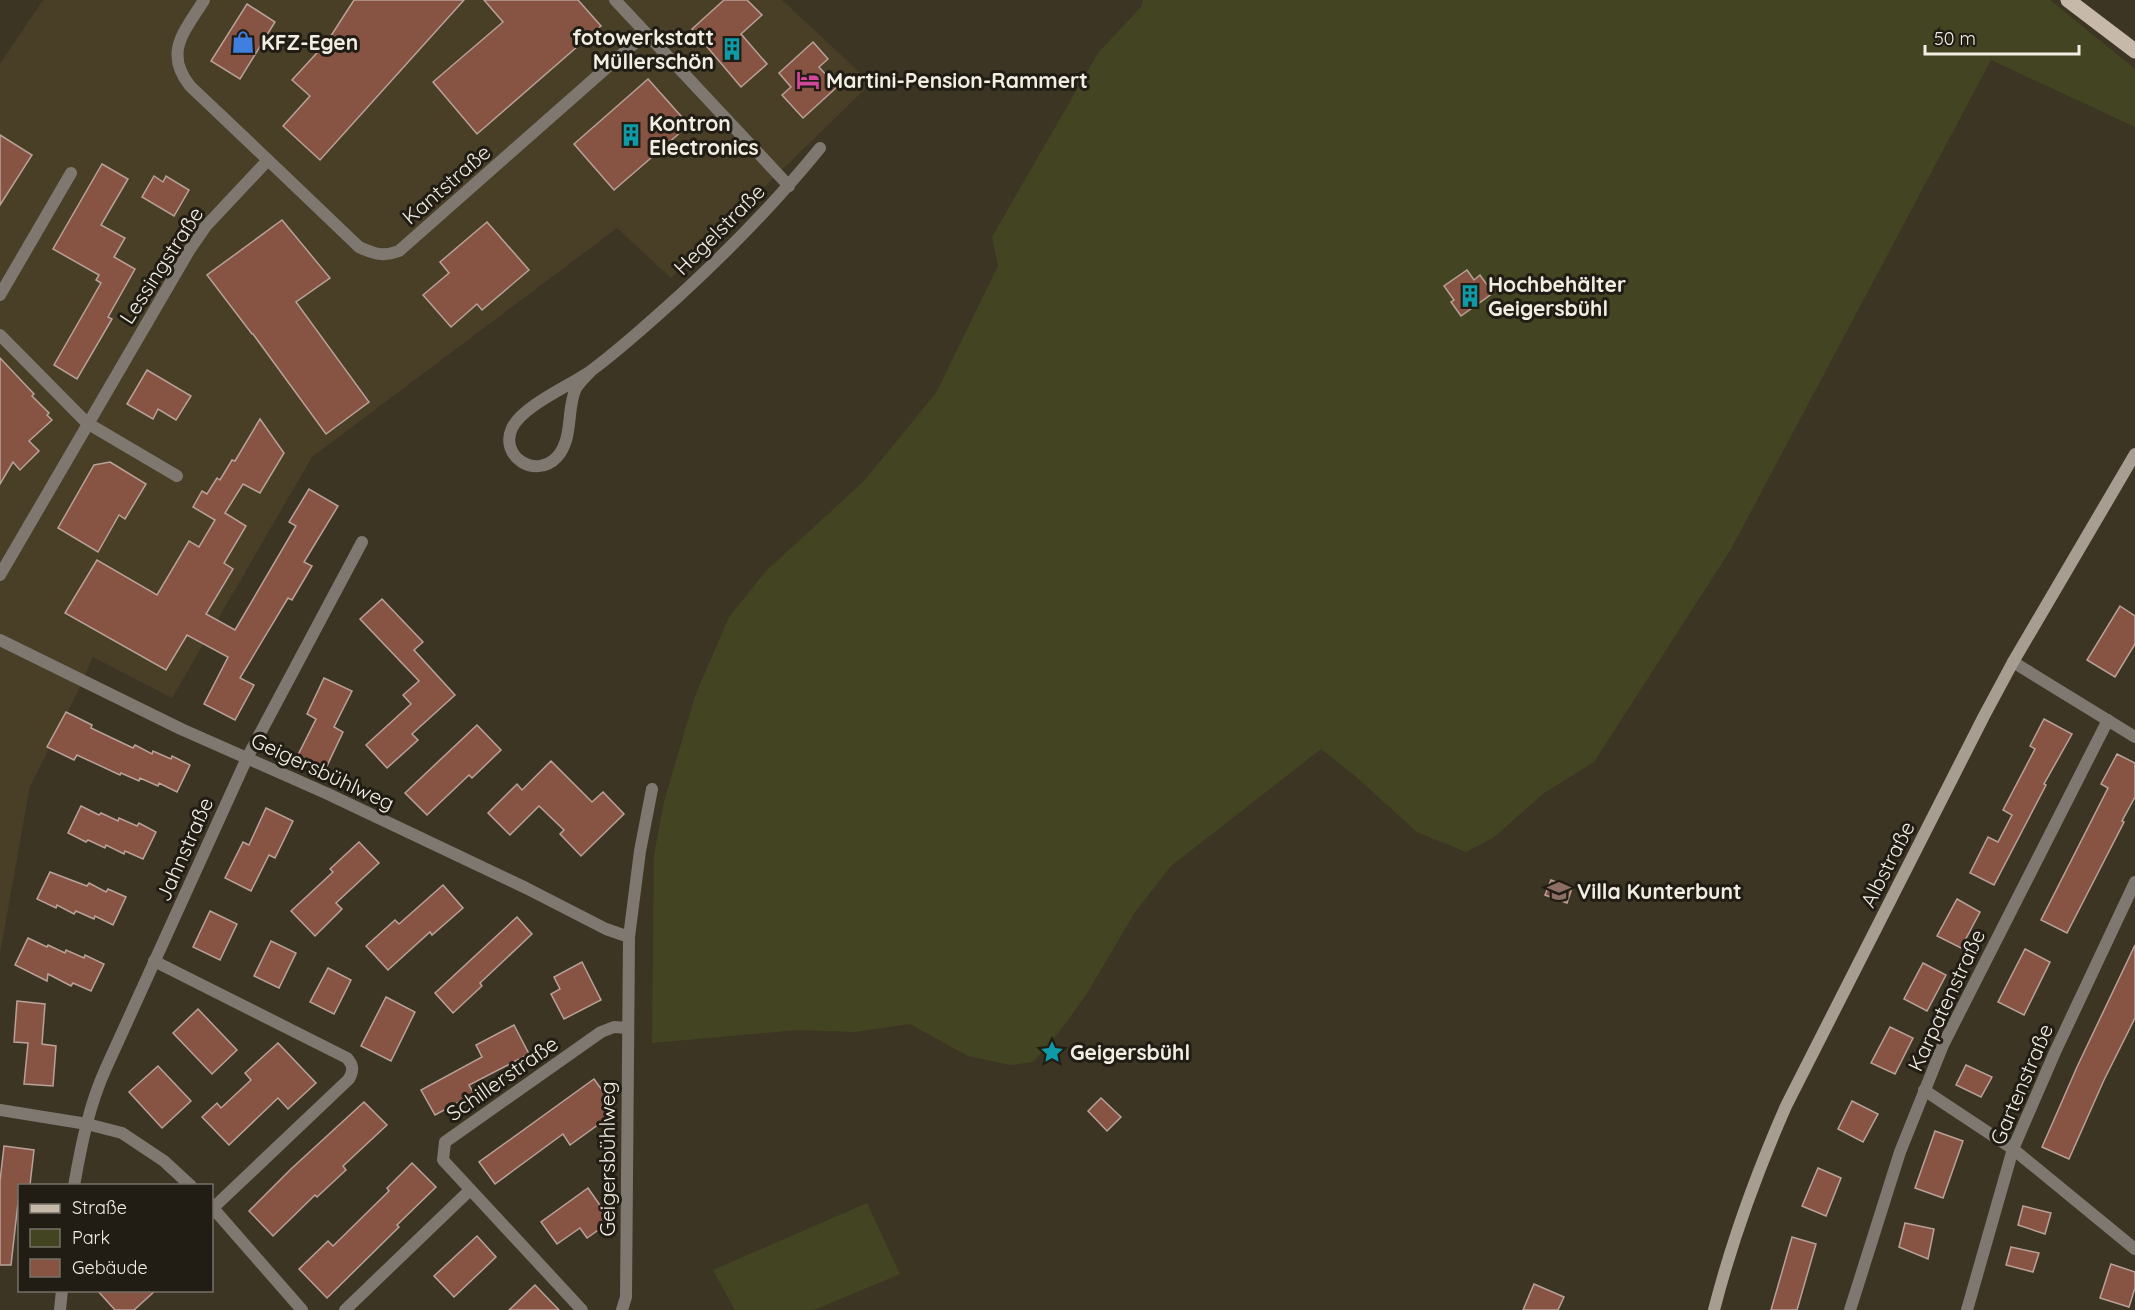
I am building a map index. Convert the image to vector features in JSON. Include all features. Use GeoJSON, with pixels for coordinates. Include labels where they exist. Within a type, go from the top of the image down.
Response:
{"type":"FeatureCollection","features":[{"type":"Feature","properties":{"kind":"main road"},"geometry":{"type":"LineString","coordinates":[[2068,0],[2135,51]]}},
{"type":"Feature","properties":{"kind":"street"},"geometry":{"type":"LineString","coordinates":[[204,0],[177,45],[176,58],[180,73],[190,86],[268,160]]}},
{"type":"Feature","properties":{"kind":"street","name":"Hegelstraße"},"geometry":{"type":"LineString","coordinates":[[591,371],[574,393],[566,440],[561,452],[555,459],[540,467],[520,462],[512,452],[510,445],[512,428],[520,418],[540,402],[591,371],[649,323],[718,260],[789,186],[615,0]]}},
{"type":"Feature","properties":{"kind":"street","name":"Kantstraße"},"geometry":{"type":"LineString","coordinates":[[268,160],[360,247],[373,254],[387,256],[393,254],[645,34]]}},
{"type":"Feature","properties":{"kind":"street"},"geometry":{"type":"LineString","coordinates":[[789,186],[820,148]]}},
{"type":"Feature","properties":{"kind":"street","name":"Lessingstraße"},"geometry":{"type":"LineString","coordinates":[[0,575],[184,258],[206,226],[268,160]]}},
{"type":"Feature","properties":{"kind":"street"},"geometry":{"type":"LineString","coordinates":[[0,295],[71,173]]}},
{"type":"Feature","properties":{"kind":"street"},"geometry":{"type":"LineString","coordinates":[[0,335],[87,423],[177,476]]}},
{"type":"Feature","properties":{"kind":"street","name":"Albstraße"},"geometry":{"type":"LineString","coordinates":[[1714,1310],[1759,1167],[1786,1106],[2013,662],[2135,454]]}},
{"type":"Feature","properties":{"kind":"street","name":"Jahnstraße"},"geometry":{"type":"LineString","coordinates":[[74,1184],[87,1124],[99,1084],[154,961],[247,758],[363,542]]}},
{"type":"Feature","properties":{"kind":"street","name":"Geigersbühlweg"},"geometry":{"type":"LineString","coordinates":[[0,640],[181,729],[526,888],[606,929],[629,936]]}},
{"type":"Feature","properties":{"kind":"street"},"geometry":{"type":"LineString","coordinates":[[2013,662],[2135,737]]}},
{"type":"Feature","properties":{"kind":"street","name":"Karpatenstraße"},"geometry":{"type":"LineString","coordinates":[[1850,1310],[1893,1173],[1924,1090],[1968,995],[2108,720]]}},
{"type":"Feature","properties":{"kind":"street","name":"Geigersbühlweg"},"geometry":{"type":"LineString","coordinates":[[622,1310],[626,1297],[629,936],[640,851],[652,789]]}},
{"type":"Feature","properties":{"kind":"street","name":"Gartenstraße"},"geometry":{"type":"LineString","coordinates":[[1967,1310],[2013,1149],[2055,1052],[2135,882]]}},
{"type":"Feature","properties":{"kind":"street"},"geometry":{"type":"LineString","coordinates":[[154,961],[347,1058],[352,1063],[353,1071],[349,1079],[213,1206]]}},
{"type":"Feature","properties":{"kind":"street","name":"Schillerstraße"},"geometry":{"type":"LineString","coordinates":[[582,1310],[443,1160],[445,1143],[601,1032],[614,1027],[628,1028]]}},
{"type":"Feature","properties":{"kind":"street"},"geometry":{"type":"LineString","coordinates":[[1924,1090],[2013,1149],[2135,1249]]}},
{"type":"Feature","properties":{"kind":"street"},"geometry":{"type":"LineString","coordinates":[[0,1110],[87,1124],[122,1133],[164,1161],[190,1184]]}},
{"type":"Feature","properties":{"kind":"street"},"geometry":{"type":"LineString","coordinates":[[345,1310],[470,1190]]}},
{"type":"Feature","properties":{"kind":"street"},"geometry":{"type":"LineString","coordinates":[[213,1208],[302,1310]]}},
{"type":"Feature","properties":{"kind":"street"},"geometry":{"type":"LineString","coordinates":[[60,1310],[62,1292]]}},
{"type":"Feature","properties":{"kind":"shaded area"},"geometry":{"type":"Polygon","coordinates":[[[43,0],[782,0],[871,83],[671,278],[617,228],[312,457],[172,698],[93,657],[30,786],[0,953],[0,64],[43,0]]]}},
{"type":"Feature","properties":{"kind":"green space"},"geometry":{"type":"Polygon","coordinates":[[[1143,0],[2050,0],[2135,69],[2135,127],[1991,60],[1731,549],[1594,762],[1544,793],[1493,838],[1466,852],[1417,832],[1354,775],[1321,749],[1171,866],[1135,912],[1086,995],[1033,1062],[1010,1065],[968,1056],[910,1024],[854,1032],[797,1030],[652,1043],[654,855],[664,802],[695,696],[729,617],[766,571],[864,481],[936,393],[998,266],[992,237],[1098,53],[1141,7],[1143,0]]]}},
{"type":"Feature","properties":{"kind":"green space"},"geometry":{"type":"Polygon","coordinates":[[[867,1203],[900,1274],[814,1310],[735,1310],[713,1270],[867,1203]]]}},
{"type":"Feature","properties":{"kind":"building"},"geometry":{"type":"Polygon","coordinates":[[[354,0],[464,0],[320,160],[283,126],[310,96],[292,80],[327,42],[354,0]]]}},
{"type":"Feature","properties":{"kind":"building"},"geometry":{"type":"Polygon","coordinates":[[[484,0],[578,0],[601,26],[477,134],[433,82],[503,22],[484,0]]]}},
{"type":"Feature","properties":{"kind":"building","name":"fotowerkstatt Müllerschön"},"geometry":{"type":"Polygon","coordinates":[[[724,0],[747,0],[762,15],[741,34],[767,64],[741,87],[692,29],[724,0]]]}},
{"type":"Feature","properties":{"kind":"building","name":"KFZ-Egen"},"geometry":{"type":"Polygon","coordinates":[[[247,4],[275,22],[240,79],[211,61],[247,4]]]}},
{"type":"Feature","properties":{"kind":"building","name":"Martini-Pension-Rammert"},"geometry":{"type":"Polygon","coordinates":[[[813,42],[828,59],[819,67],[837,87],[803,118],[782,95],[791,87],[779,73],[813,42]]]}},
{"type":"Feature","properties":{"kind":"building","name":"Kontron Electronics"},"geometry":{"type":"Polygon","coordinates":[[[648,79],[689,125],[614,190],[574,144],[648,79]]]}},
{"type":"Feature","properties":{"kind":"building"},"geometry":{"type":"Polygon","coordinates":[[[0,135],[32,155],[0,205],[0,135]]]}},
{"type":"Feature","properties":{"kind":"building"},"geometry":{"type":"Polygon","coordinates":[[[102,164],[128,179],[101,225],[125,238],[114,257],[135,269],[108,317],[112,319],[77,379],[54,365],[101,283],[96,280],[99,275],[53,249],[102,164]]]}},
{"type":"Feature","properties":{"kind":"building"},"geometry":{"type":"Polygon","coordinates":[[[154,176],[163,182],[166,176],[189,190],[174,216],[142,197],[154,176]]]}},
{"type":"Feature","properties":{"kind":"building"},"geometry":{"type":"Polygon","coordinates":[[[282,220],[330,278],[296,302],[369,402],[326,434],[207,275],[282,220]]]}},
{"type":"Feature","properties":{"kind":"building"},"geometry":{"type":"Polygon","coordinates":[[[487,222],[529,270],[482,310],[477,304],[451,327],[423,295],[449,273],[440,262],[487,222]]]}},
{"type":"Feature","properties":{"kind":"building","name":"Hochbehälter Geigersbühl"},"geometry":{"type":"Polygon","coordinates":[[[1467,270],[1474,280],[1480,275],[1493,293],[1461,316],[1444,286],[1467,270]]]}},
{"type":"Feature","properties":{"kind":"building"},"geometry":{"type":"Polygon","coordinates":[[[0,358],[34,394],[32,396],[49,413],[47,415],[52,420],[29,441],[39,451],[20,470],[13,462],[0,484],[0,358]]]}},
{"type":"Feature","properties":{"kind":"building"},"geometry":{"type":"Polygon","coordinates":[[[147,370],[191,396],[176,420],[158,409],[153,419],[127,404],[147,370]]]}},
{"type":"Feature","properties":{"kind":"building"},"geometry":{"type":"Polygon","coordinates":[[[260,419],[284,453],[260,493],[243,484],[225,513],[246,526],[224,563],[233,569],[206,614],[235,630],[296,526],[289,522],[309,489],[338,506],[304,562],[312,566],[292,600],[288,598],[240,678],[254,685],[235,720],[204,704],[228,657],[187,635],[166,670],[65,613],[97,560],[157,595],[189,541],[199,547],[215,520],[193,507],[202,491],[207,494],[217,478],[220,480],[232,460],[235,461],[260,419]]]}},
{"type":"Feature","properties":{"kind":"building"},"geometry":{"type":"Polygon","coordinates":[[[110,462],[146,484],[125,519],[119,515],[98,552],[58,528],[94,465],[110,462]]]}},
{"type":"Feature","properties":{"kind":"building"},"geometry":{"type":"Polygon","coordinates":[[[382,599],[423,642],[414,650],[455,695],[412,734],[418,740],[387,768],[366,745],[411,704],[403,695],[419,681],[360,619],[382,599]]]}},
{"type":"Feature","properties":{"kind":"building"},"geometry":{"type":"Polygon","coordinates":[[[2120,606],[2135,616],[2135,644],[2115,677],[2087,660],[2120,606]]]}},
{"type":"Feature","properties":{"kind":"building"},"geometry":{"type":"Polygon","coordinates":[[[324,678],[352,691],[334,727],[343,732],[326,768],[298,755],[316,719],[307,714],[324,678]]]}},
{"type":"Feature","properties":{"kind":"building"},"geometry":{"type":"Polygon","coordinates":[[[66,712],[92,725],[91,728],[133,748],[135,745],[152,754],[153,751],[171,759],[172,756],[190,765],[177,792],[159,783],[158,786],[140,778],[139,781],[121,773],[120,775],[77,755],[74,760],[47,747],[66,712]]]}},
{"type":"Feature","properties":{"kind":"building"},"geometry":{"type":"Polygon","coordinates":[[[2044,719],[2072,734],[2044,784],[2046,785],[1994,885],[1970,873],[1988,837],[1998,842],[2012,815],[2003,810],[2035,749],[2030,746],[2044,719]]]}},
{"type":"Feature","properties":{"kind":"building"},"geometry":{"type":"Polygon","coordinates":[[[477,725],[501,750],[472,778],[469,775],[427,815],[405,793],[477,725]]]}},
{"type":"Feature","properties":{"kind":"building"},"geometry":{"type":"Polygon","coordinates":[[[2117,754],[2135,763],[2135,797],[2067,933],[2041,920],[2108,788],[2101,784],[2117,754]]]}},
{"type":"Feature","properties":{"kind":"building"},"geometry":{"type":"Polygon","coordinates":[[[551,761],[592,802],[603,792],[624,814],[581,856],[560,834],[564,830],[539,806],[510,835],[488,813],[517,784],[522,790],[551,761]]]}},
{"type":"Feature","properties":{"kind":"building"},"geometry":{"type":"Polygon","coordinates":[[[81,806],[118,821],[119,818],[137,826],[139,823],[156,832],[143,859],[125,851],[124,854],[106,845],[105,848],[88,840],[86,842],[68,833],[81,806]]]}},
{"type":"Feature","properties":{"kind":"building"},"geometry":{"type":"Polygon","coordinates":[[[266,808],[293,821],[275,858],[269,855],[251,891],[225,878],[243,842],[249,845],[266,808]]]}},
{"type":"Feature","properties":{"kind":"building"},"geometry":{"type":"Polygon","coordinates":[[[359,842],[379,863],[336,903],[342,909],[315,936],[291,911],[333,872],[330,869],[359,842]]]}},
{"type":"Feature","properties":{"kind":"building"},"geometry":{"type":"Polygon","coordinates":[[[50,872],[87,886],[89,883],[106,892],[108,889],[126,897],[113,925],[95,916],[94,919],[76,911],[74,914],[57,905],[56,908],[37,899],[50,872]]]}},
{"type":"Feature","properties":{"kind":"building","name":"Villa Kunterbunt"},"geometry":{"type":"Polygon","coordinates":[[[1551,880],[1572,888],[1567,903],[1545,895],[1551,880]]]}},
{"type":"Feature","properties":{"kind":"building"},"geometry":{"type":"Polygon","coordinates":[[[443,885],[463,908],[432,935],[430,932],[388,970],[366,946],[395,920],[399,924],[443,885]]]}},
{"type":"Feature","properties":{"kind":"building"},"geometry":{"type":"Polygon","coordinates":[[[1957,899],[1980,912],[1961,948],[1937,936],[1957,899]]]}},
{"type":"Feature","properties":{"kind":"building"},"geometry":{"type":"Polygon","coordinates":[[[210,911],[237,924],[220,960],[193,947],[210,911]]]}},
{"type":"Feature","properties":{"kind":"building"},"geometry":{"type":"Polygon","coordinates":[[[517,917],[532,934],[480,983],[482,986],[453,1013],[435,993],[517,917]]]}},
{"type":"Feature","properties":{"kind":"building"},"geometry":{"type":"Polygon","coordinates":[[[28,938],[65,953],[66,950],[84,958],[85,955],[104,964],[91,991],[73,983],[71,986],[48,974],[47,981],[15,965],[28,938]]]}},
{"type":"Feature","properties":{"kind":"building"},"geometry":{"type":"Polygon","coordinates":[[[271,941],[296,953],[279,988],[254,976],[271,941]]]}},
{"type":"Feature","properties":{"kind":"building"},"geometry":{"type":"Polygon","coordinates":[[[2135,945],[2135,1018],[2069,1159],[2042,1147],[2135,945]]]}},
{"type":"Feature","properties":{"kind":"building"},"geometry":{"type":"Polygon","coordinates":[[[2025,949],[2050,962],[2024,1015],[1998,1002],[2025,949]]]}},
{"type":"Feature","properties":{"kind":"building"},"geometry":{"type":"Polygon","coordinates":[[[582,962],[601,1000],[564,1019],[551,994],[560,989],[554,977],[582,962]]]}},
{"type":"Feature","properties":{"kind":"building"},"geometry":{"type":"Polygon","coordinates":[[[1923,963],[1946,975],[1927,1011],[1904,999],[1923,963]]]}},
{"type":"Feature","properties":{"kind":"building"},"geometry":{"type":"Polygon","coordinates":[[[328,968],[351,980],[334,1014],[310,1002],[328,968]]]}},
{"type":"Feature","properties":{"kind":"building"},"geometry":{"type":"Polygon","coordinates":[[[386,997],[415,1012],[391,1061],[361,1046],[386,997]]]}},
{"type":"Feature","properties":{"kind":"building"},"geometry":{"type":"Polygon","coordinates":[[[17,1001],[45,1004],[42,1044],[56,1046],[53,1086],[24,1084],[28,1043],[14,1042],[17,1001]]]}},
{"type":"Feature","properties":{"kind":"building"},"geometry":{"type":"Polygon","coordinates":[[[198,1009],[237,1050],[212,1074],[173,1033],[198,1009]]]}},
{"type":"Feature","properties":{"kind":"building"},"geometry":{"type":"Polygon","coordinates":[[[514,1025],[529,1054],[469,1085],[474,1094],[435,1115],[421,1090],[482,1057],[476,1045],[514,1025]]]}},
{"type":"Feature","properties":{"kind":"building"},"geometry":{"type":"Polygon","coordinates":[[[1890,1027],[1913,1038],[1895,1074],[1871,1063],[1890,1027]]]}},
{"type":"Feature","properties":{"kind":"building"},"geometry":{"type":"Polygon","coordinates":[[[278,1043],[316,1083],[288,1109],[278,1098],[229,1145],[202,1117],[217,1103],[221,1108],[251,1080],[245,1073],[278,1043]]]}},
{"type":"Feature","properties":{"kind":"building"},"geometry":{"type":"Polygon","coordinates":[[[1966,1065],[1992,1077],[1981,1097],[1956,1085],[1966,1065]]]}},
{"type":"Feature","properties":{"kind":"building"},"geometry":{"type":"Polygon","coordinates":[[[158,1066],[191,1101],[162,1128],[129,1092],[158,1066]]]}},
{"type":"Feature","properties":{"kind":"building"},"geometry":{"type":"Polygon","coordinates":[[[594,1079],[617,1111],[570,1145],[563,1134],[495,1184],[479,1162],[594,1079]]]}},
{"type":"Feature","properties":{"kind":"building"},"geometry":{"type":"Polygon","coordinates":[[[1101,1098],[1121,1117],[1107,1131],[1088,1111],[1101,1098]]]}},
{"type":"Feature","properties":{"kind":"building"},"geometry":{"type":"Polygon","coordinates":[[[1852,1101],[1878,1114],[1863,1142],[1838,1129],[1852,1101]]]}},
{"type":"Feature","properties":{"kind":"building"},"geometry":{"type":"Polygon","coordinates":[[[364,1102],[387,1125],[343,1166],[346,1170],[317,1197],[315,1195],[273,1236],[249,1211],[364,1102]]]}},
{"type":"Feature","properties":{"kind":"building"},"geometry":{"type":"Polygon","coordinates":[[[1935,1131],[1963,1141],[1943,1198],[1915,1188],[1935,1131]]]}},
{"type":"Feature","properties":{"kind":"building"},"geometry":{"type":"Polygon","coordinates":[[[4,1146],[34,1150],[30,1184],[18,1184],[11,1265],[0,1265],[0,1181],[4,1146]]]}},
{"type":"Feature","properties":{"kind":"building"},"geometry":{"type":"Polygon","coordinates":[[[412,1163],[436,1187],[327,1298],[299,1269],[328,1241],[333,1246],[389,1191],[387,1188],[412,1163]]]}},
{"type":"Feature","properties":{"kind":"building"},"geometry":{"type":"Polygon","coordinates":[[[1818,1168],[1841,1178],[1826,1216],[1802,1206],[1818,1168]]]}},
{"type":"Feature","properties":{"kind":"building"},"geometry":{"type":"Polygon","coordinates":[[[588,1188],[611,1221],[587,1238],[580,1228],[557,1244],[541,1222],[588,1188]]]}},
{"type":"Feature","properties":{"kind":"building"},"geometry":{"type":"Polygon","coordinates":[[[2023,1206],[2051,1213],[2045,1234],[2018,1225],[2023,1206]]]}},
{"type":"Feature","properties":{"kind":"building"},"geometry":{"type":"Polygon","coordinates":[[[1905,1223],[1934,1229],[1928,1259],[1899,1247],[1905,1223]]]}},
{"type":"Feature","properties":{"kind":"building"},"geometry":{"type":"Polygon","coordinates":[[[477,1236],[496,1257],[454,1297],[434,1276],[477,1236]]]}},
{"type":"Feature","properties":{"kind":"building"},"geometry":{"type":"Polygon","coordinates":[[[1792,1237],[1816,1244],[1797,1310],[1771,1310],[1792,1237]]]}},
{"type":"Feature","properties":{"kind":"building"},"geometry":{"type":"Polygon","coordinates":[[[2011,1247],[2039,1253],[2033,1272],[2006,1265],[2011,1247]]]}},
{"type":"Feature","properties":{"kind":"building"},"geometry":{"type":"Polygon","coordinates":[[[2111,1264],[2135,1272],[2135,1288],[2129,1307],[2100,1298],[2111,1264]]]}},
{"type":"Feature","properties":{"kind":"building"},"geometry":{"type":"Polygon","coordinates":[[[1534,1284],[1564,1297],[1558,1310],[1523,1310],[1534,1284]]]}},
{"type":"Feature","properties":{"kind":"building"},"geometry":{"type":"Polygon","coordinates":[[[535,1285],[559,1310],[509,1310],[535,1285]]]}},
{"type":"Feature","properties":{"kind":"building"},"geometry":{"type":"Polygon","coordinates":[[[99,1292],[154,1292],[134,1310],[115,1310],[99,1292]]]}},
{"type":"Feature","properties":{"kind":"place","name":"KFZ-Egen"},"geometry":{"type":"Point","coordinates":[243,42]}},
{"type":"Feature","properties":{"kind":"place","name":"fotowerkstatt Müllerschön"},"geometry":{"type":"Point","coordinates":[732,49]}},
{"type":"Feature","properties":{"kind":"place","name":"Martini-Pension-Rammert"},"geometry":{"type":"Point","coordinates":[808,80]}},
{"type":"Feature","properties":{"kind":"place","name":"Kontron Electronics"},"geometry":{"type":"Point","coordinates":[631,135]}},
{"type":"Feature","properties":{"kind":"place","name":"Hochbehälter Geigersbühl"},"geometry":{"type":"Point","coordinates":[1470,296]}},
{"type":"Feature","properties":{"kind":"place","name":"Villa Kunterbunt"},"geometry":{"type":"Point","coordinates":[1559,891]}},
{"type":"Feature","properties":{"kind":"place","name":"Geigersbühl"},"geometry":{"type":"Point","coordinates":[1052,1052]}}]}
